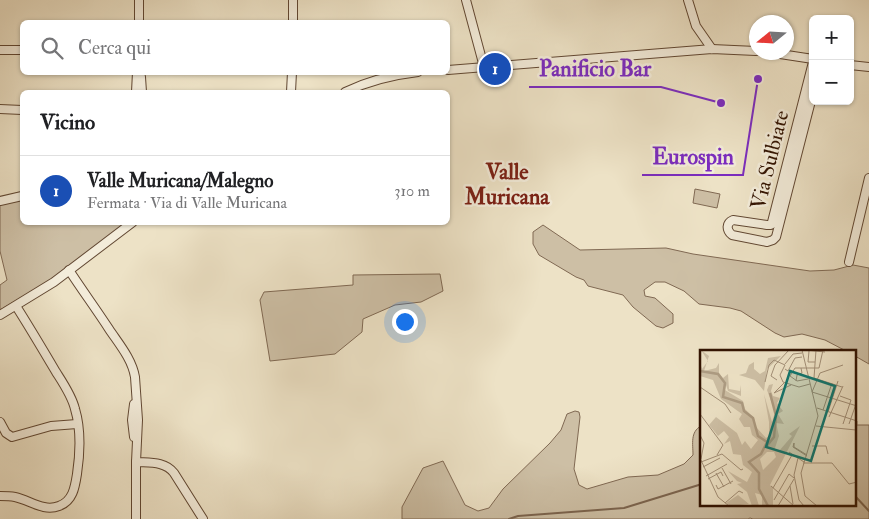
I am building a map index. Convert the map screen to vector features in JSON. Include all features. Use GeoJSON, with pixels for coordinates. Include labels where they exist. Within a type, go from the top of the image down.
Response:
{"type":"FeatureCollection","features":[{"type":"Feature","properties":{"kind":"street"},"geometry":{"type":"LineString","coordinates":[[139,0],[139,20]]}},
{"type":"Feature","properties":{"kind":"street"},"geometry":{"type":"LineString","coordinates":[[292,20],[293,0]]}},
{"type":"Feature","properties":{"kind":"street"},"geometry":{"type":"LineString","coordinates":[[466,0],[484,67]]}},
{"type":"Feature","properties":{"kind":"street"},"geometry":{"type":"LineString","coordinates":[[688,0],[696,26],[712,49]]}},
{"type":"Feature","properties":{"kind":"street"},"geometry":{"type":"LineString","coordinates":[[450,70],[712,49],[749,51]]}},
{"type":"Feature","properties":{"kind":"street"},"geometry":{"type":"LineString","coordinates":[[0,50],[20,50]]}},
{"type":"Feature","properties":{"kind":"street"},"geometry":{"type":"LineString","coordinates":[[794,57],[809,60]]}},
{"type":"Feature","properties":{"kind":"street"},"geometry":{"type":"LineString","coordinates":[[854,65],[869,67]]}},
{"type":"Feature","properties":{"kind":"street"},"geometry":{"type":"LineString","coordinates":[[136,90],[139,75]]}},
{"type":"Feature","properties":{"kind":"street"},"geometry":{"type":"LineString","coordinates":[[139,75],[142,90]]}},
{"type":"Feature","properties":{"kind":"street"},"geometry":{"type":"LineString","coordinates":[[291,90],[292,75]]}},
{"type":"Feature","properties":{"kind":"street"},"geometry":{"type":"LineString","coordinates":[[350,90],[371,82],[401,75]]}},
{"type":"Feature","properties":{"kind":"street","name":"Via Sulbiate"},"geometry":{"type":"LineString","coordinates":[[809,77],[771,224],[733,220],[729,222],[728,226],[730,234],[767,242],[776,237],[810,105]]}},
{"type":"Feature","properties":{"kind":"street"},"geometry":{"type":"LineString","coordinates":[[0,109],[20,110]]}},
{"type":"Feature","properties":{"kind":"street"},"geometry":{"type":"LineString","coordinates":[[849,262],[869,178]]}},
{"type":"Feature","properties":{"kind":"street"},"geometry":{"type":"LineString","coordinates":[[0,201],[20,196]]}},
{"type":"Feature","properties":{"kind":"street"},"geometry":{"type":"LineString","coordinates":[[860,218],[869,220]]}},
{"type":"Feature","properties":{"kind":"street"},"geometry":{"type":"LineString","coordinates":[[0,315],[47,286],[129,225]]}},
{"type":"Feature","properties":{"kind":"street"},"geometry":{"type":"LineString","coordinates":[[69,270],[130,362],[134,373],[136,392],[132,417],[136,462],[136,519]]}},
{"type":"Feature","properties":{"kind":"street"},"geometry":{"type":"LineString","coordinates":[[0,496],[15,497],[41,507],[60,506],[69,500],[74,489],[77,473],[78,424],[75,408],[16,306]]}},
{"type":"Feature","properties":{"kind":"street"},"geometry":{"type":"LineString","coordinates":[[0,422],[6,434],[12,436],[51,426],[78,424]]}},
{"type":"Feature","properties":{"kind":"street"},"geometry":{"type":"LineString","coordinates":[[136,462],[169,467],[203,519]]}},
{"type":"Feature","properties":{"kind":"shaded area"},"geometry":{"type":"Polygon","coordinates":[[[695,189],[720,194],[717,208],[693,203],[695,189]]]}},
{"type":"Feature","properties":{"kind":"shaded area"},"geometry":{"type":"Polygon","coordinates":[[[20,199],[20,225],[123,225],[52,279],[0,310],[0,285],[7,280],[0,251],[0,204],[20,199]]]}},
{"type":"Feature","properties":{"kind":"shaded area"},"geometry":{"type":"Polygon","coordinates":[[[543,225],[580,250],[666,248],[693,254],[810,271],[834,270],[853,265],[869,268],[869,364],[856,357],[856,350],[844,350],[825,340],[802,334],[784,337],[741,311],[699,304],[684,291],[665,282],[655,282],[644,290],[645,296],[655,298],[673,314],[673,323],[663,328],[656,326],[633,307],[623,295],[588,286],[584,280],[539,255],[533,244],[533,232],[543,225]]]}},
{"type":"Feature","properties":{"kind":"shaded area"},"geometry":{"type":"Polygon","coordinates":[[[440,274],[443,291],[421,302],[395,305],[363,319],[362,332],[335,354],[270,361],[260,300],[264,292],[353,285],[353,275],[440,274]]]}},
{"type":"Feature","properties":{"kind":"shaded area"},"geometry":{"type":"Polygon","coordinates":[[[575,411],[579,412],[574,469],[579,485],[587,489],[628,477],[658,475],[684,464],[693,455],[694,435],[700,427],[700,506],[856,506],[856,425],[869,425],[869,519],[402,519],[402,507],[423,468],[443,461],[465,505],[478,511],[489,508],[503,489],[561,430],[567,414],[575,411]]]}},
{"type":"Feature","properties":{"kind":"waterway"},"geometry":{"type":"LineString","coordinates":[[509,519],[518,516],[624,508],[700,485]]}},
{"type":"Feature","properties":{"kind":"waterway"},"geometry":{"type":"LineString","coordinates":[[856,497],[869,511]]}},
{"type":"Feature","properties":{"kind":"place","name":"Valle Muricana/Malegno"},"geometry":{"type":"Point","coordinates":[495,69]}},
{"type":"Feature","properties":{"kind":"place","name":"Eurospin"},"geometry":{"type":"Point","coordinates":[758,79]}},
{"type":"Feature","properties":{"kind":"place","name":"Panificio Bar"},"geometry":{"type":"Point","coordinates":[721,103]}},
{"type":"Feature","properties":{"kind":"district","name":"Valle Muricana"},"geometry":{"type":"Point","coordinates":[507,184]}}]}
